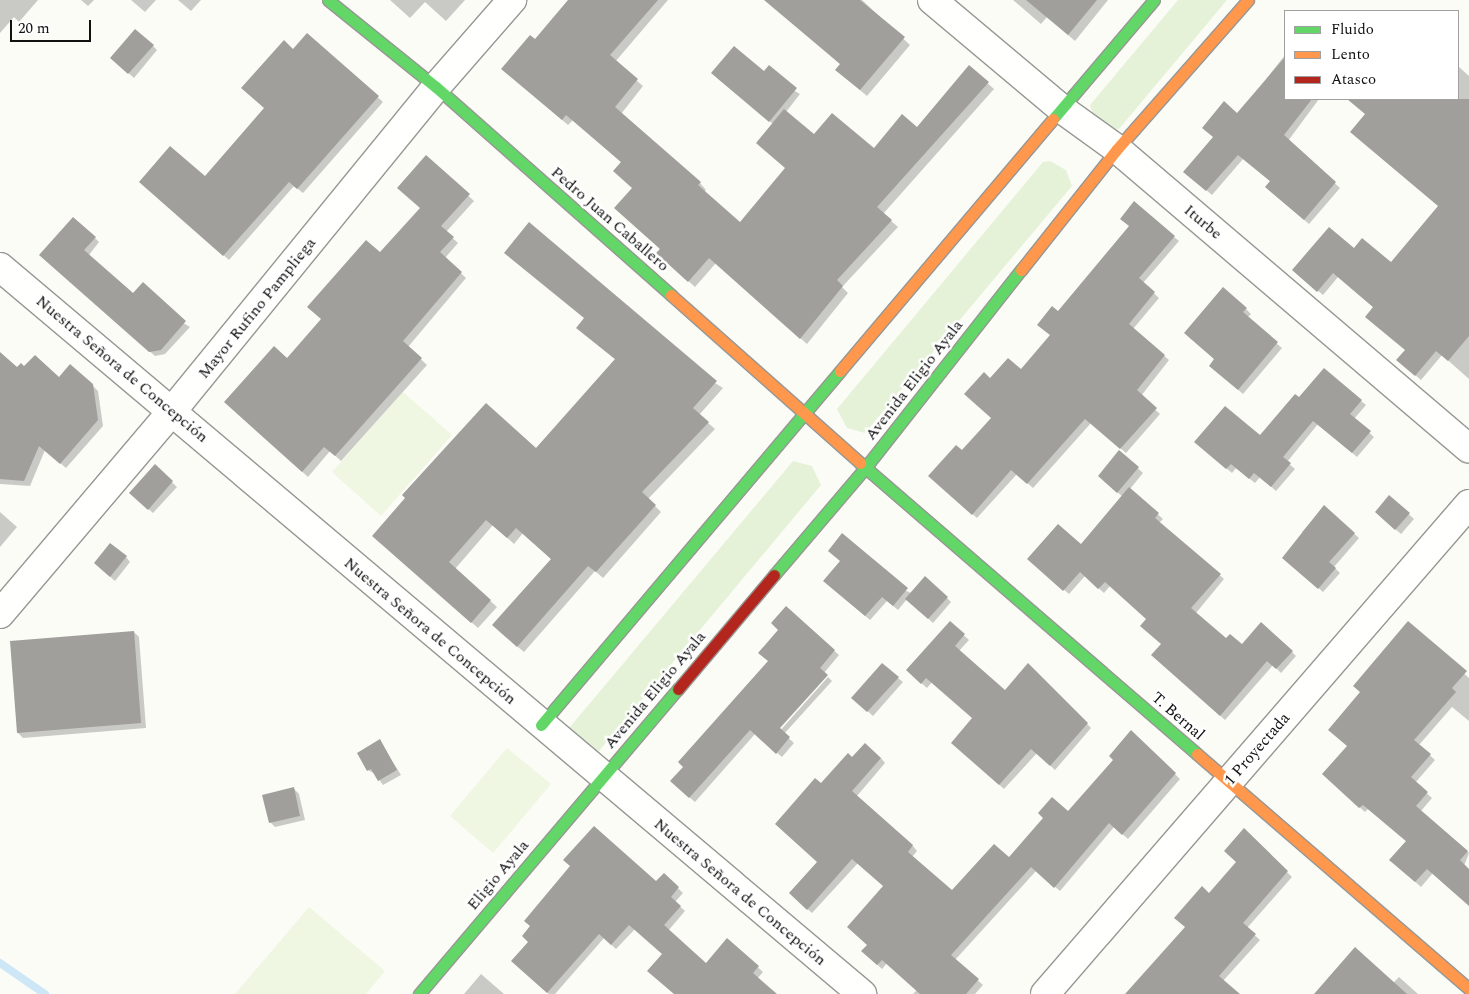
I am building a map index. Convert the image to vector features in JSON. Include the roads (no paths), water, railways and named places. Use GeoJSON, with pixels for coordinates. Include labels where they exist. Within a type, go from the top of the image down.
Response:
{"type":"FeatureCollection","features":[{"type":"Feature","properties":{"kind":"street","name":"Pedro Juan Caballero"},"geometry":{"type":"LineString","coordinates":[[328,0],[436,88],[806,413],[865,468]]}},
{"type":"Feature","properties":{"kind":"street","name":"Mayor Rufino Pampliega"},"geometry":{"type":"LineString","coordinates":[[0,614],[172,411],[436,88],[512,0]]}},
{"type":"Feature","properties":{"kind":"street","name":"Iturbe"},"geometry":{"type":"LineString","coordinates":[[932,0],[1063,110],[1117,149],[1469,449]]}},
{"type":"Feature","properties":{"kind":"street"},"geometry":{"type":"LineString","coordinates":[[541,726],[1154,0]]}},
{"type":"Feature","properties":{"kind":"street","name":"Avenida Eligio Ayala"},"geometry":{"type":"LineString","coordinates":[[602,777],[865,468],[1117,149],[1248,0]]}},
{"type":"Feature","properties":{"kind":"street","name":"Nuestra Señora de Concepción"},"geometry":{"type":"LineString","coordinates":[[0,267],[541,726],[862,994]]}},
{"type":"Feature","properties":{"kind":"street","name":"T. Bernal"},"geometry":{"type":"LineString","coordinates":[[865,468],[1469,989]]}},
{"type":"Feature","properties":{"kind":"street","name":"1 Proyectada"},"geometry":{"type":"LineString","coordinates":[[1045,994],[1469,504]]}},
{"type":"Feature","properties":{"kind":"street","name":"Eligio Ayala"},"geometry":{"type":"LineString","coordinates":[[419,994],[602,777]]}},
{"type":"Feature","properties":{"kind":"waterway"},"geometry":{"type":"LineString","coordinates":[[0,963],[45,994]]}}]}
